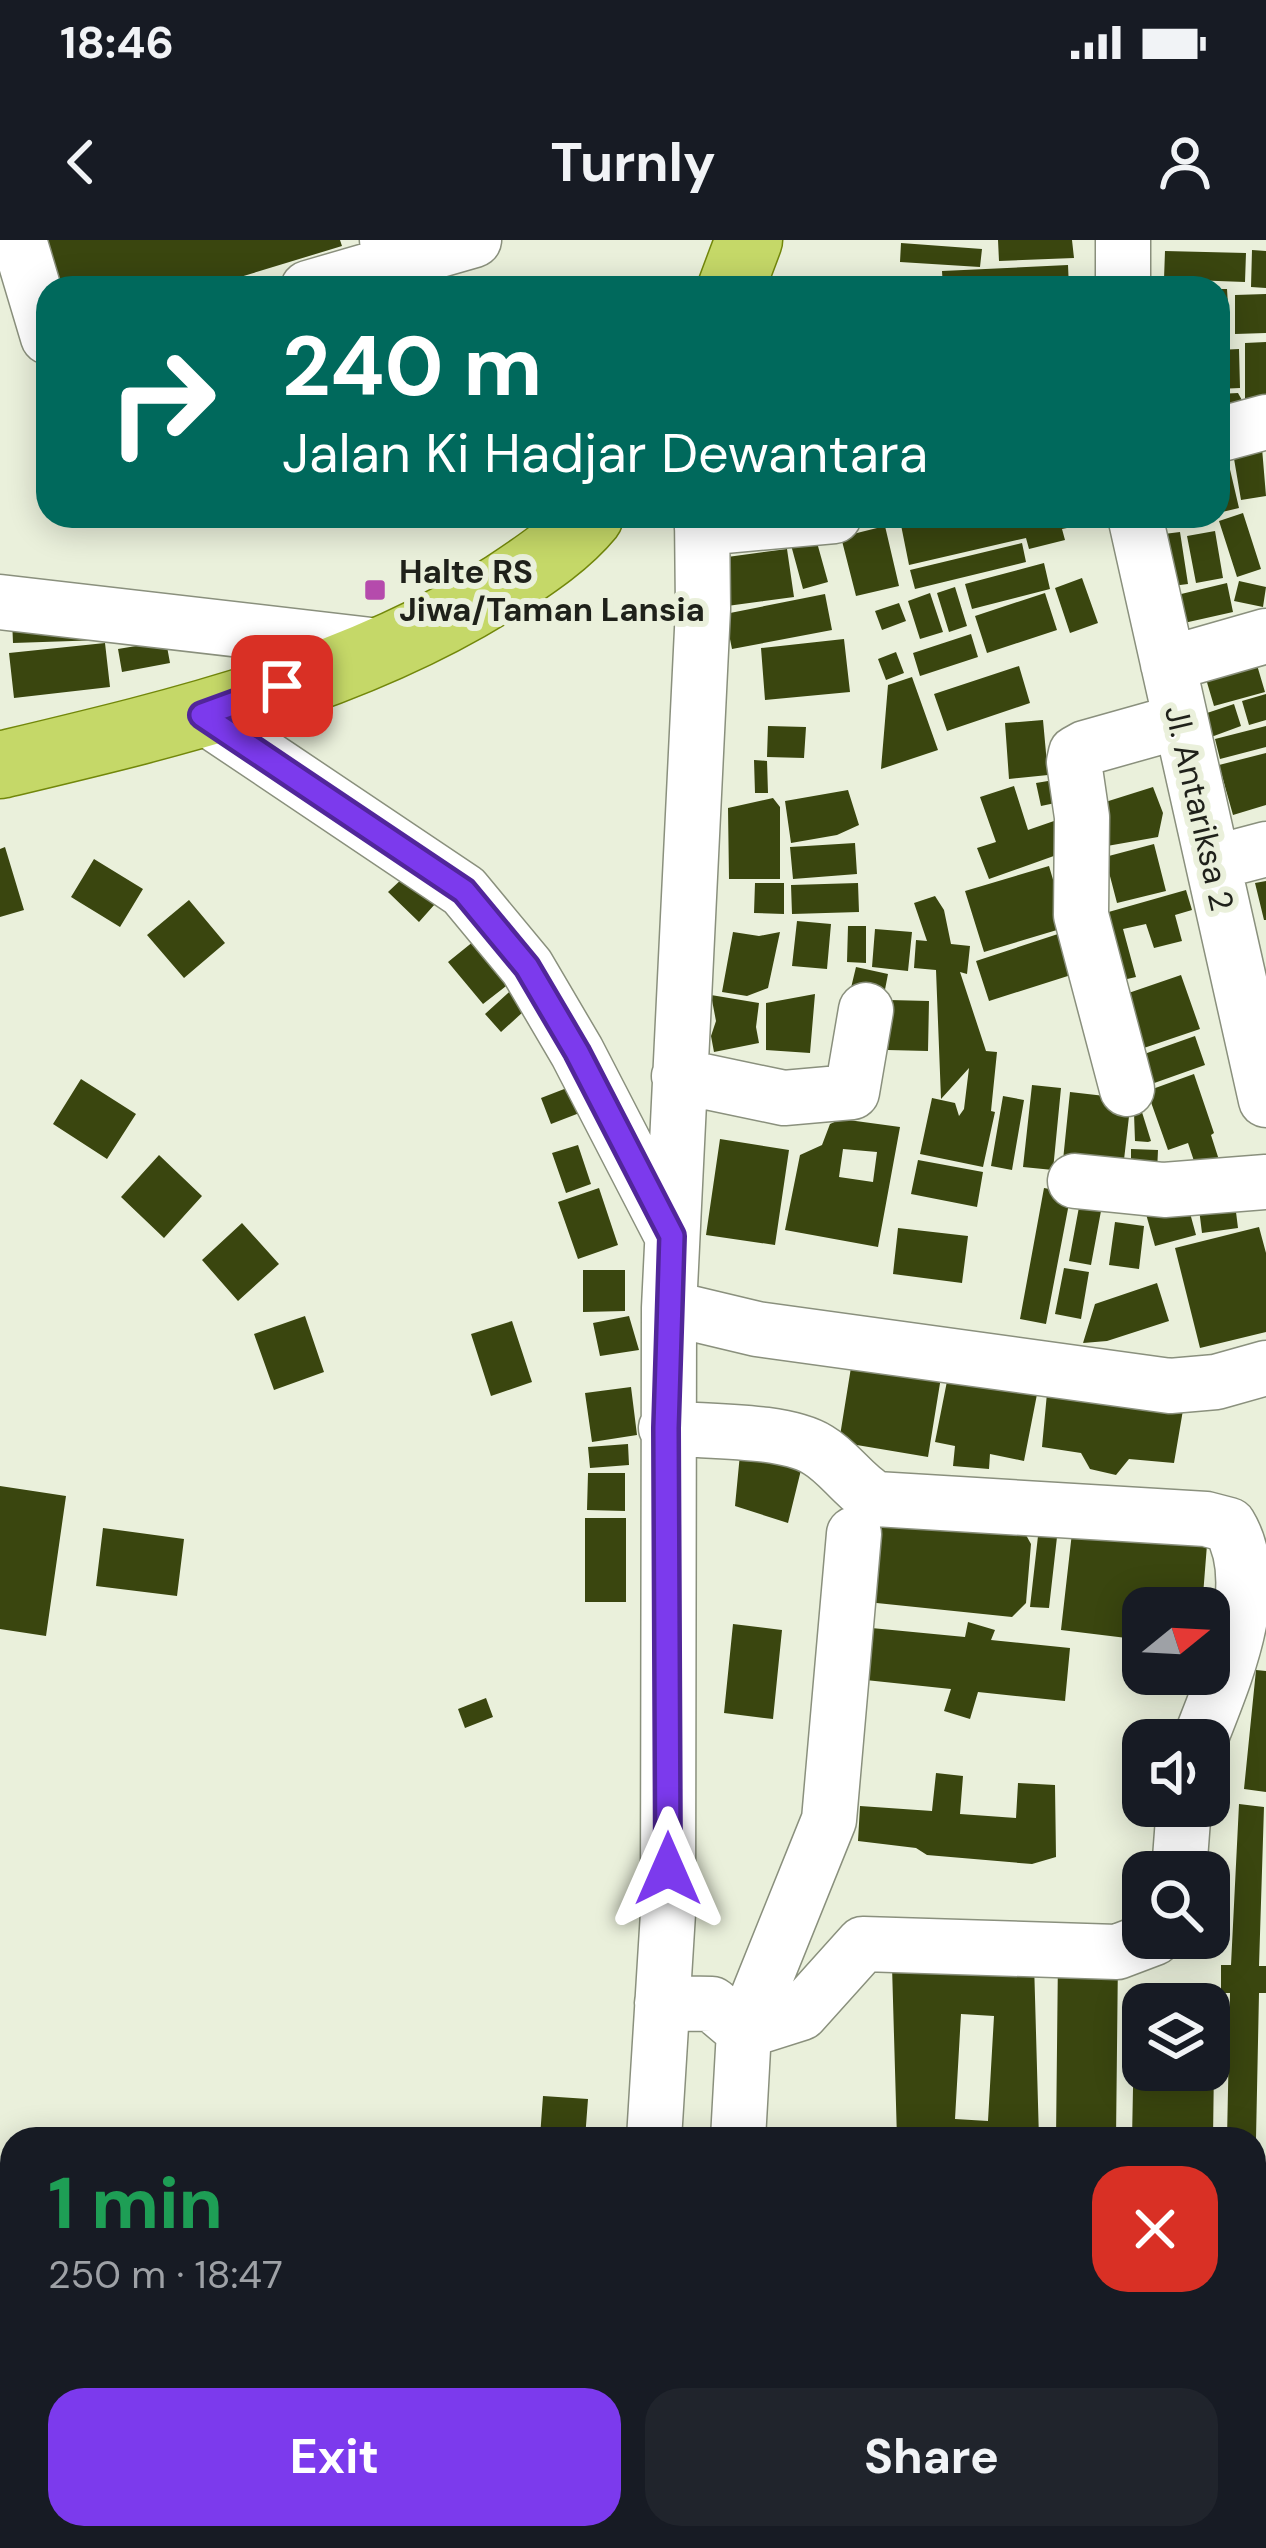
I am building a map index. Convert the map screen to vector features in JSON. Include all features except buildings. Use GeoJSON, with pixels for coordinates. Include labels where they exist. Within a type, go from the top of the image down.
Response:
{"type":"FeatureCollection","features":[{"type":"Feature","properties":{"kind":"main road"},"geometry":{"type":"LineString","coordinates":[[736,276],[749,240]]}},
{"type":"Feature","properties":{"kind":"main road"},"geometry":{"type":"LineString","coordinates":[[0,765],[202,715],[390,647],[468,608],[539,562],[577,528]]}},
{"type":"Feature","properties":{"kind":"street"},"geometry":{"type":"LineString","coordinates":[[19,240],[36,297]]}},
{"type":"Feature","properties":{"kind":"street"},"geometry":{"type":"LineString","coordinates":[[336,276],[391,252],[474,240]]}},
{"type":"Feature","properties":{"kind":"street"},"geometry":{"type":"LineString","coordinates":[[1123,240],[1123,276]]}},
{"type":"Feature","properties":{"kind":"street"},"geometry":{"type":"LineString","coordinates":[[1230,432],[1266,422]]}},
{"type":"Feature","properties":{"kind":"street"},"geometry":{"type":"LineString","coordinates":[[655,2127],[668,1913],[669,1308],[703,609],[702,528]]}},
{"type":"Feature","properties":{"kind":"street","name":"Jl. Antariksa 2"},"geometry":{"type":"LineString","coordinates":[[1138,528],[1264,1079]]}},
{"type":"Feature","properties":{"kind":"street"},"geometry":{"type":"LineString","coordinates":[[0,602],[390,647]]}},
{"type":"Feature","properties":{"kind":"street"},"geometry":{"type":"LineString","coordinates":[[1168,664],[1266,637]]}},
{"type":"Feature","properties":{"kind":"street"},"geometry":{"type":"LineString","coordinates":[[202,715],[464,891],[527,967],[577,1052],[672,1236]]}},
{"type":"Feature","properties":{"kind":"street"},"geometry":{"type":"LineString","coordinates":[[1127,1089],[1081,915],[1082,817],[1074,762],[1076,753],[1085,748],[1181,722]]}},
{"type":"Feature","properties":{"kind":"street"},"geometry":{"type":"LineString","coordinates":[[1213,863],[1266,849]]}},
{"type":"Feature","properties":{"kind":"street"},"geometry":{"type":"LineString","coordinates":[[680,1076],[784,1098],[852,1092],[865,1084],[866,1010]]}},
{"type":"Feature","properties":{"kind":"street"},"geometry":{"type":"LineString","coordinates":[[1075,1181],[1164,1190],[1266,1182]]}},
{"type":"Feature","properties":{"kind":"street"},"geometry":{"type":"LineString","coordinates":[[669,1308],[757,1329],[1169,1386],[1216,1382],[1266,1368]]}},
{"type":"Feature","properties":{"kind":"street"},"geometry":{"type":"LineString","coordinates":[[666,1428],[789,1440],[814,1447],[876,1499],[1229,1525],[1238,1540],[1249,1651],[1212,1719]]}},
{"type":"Feature","properties":{"kind":"street"},"geometry":{"type":"LineString","coordinates":[[739,2127],[744,2031],[830,1820],[854,1534]]}},
{"type":"Feature","properties":{"kind":"street"},"geometry":{"type":"LineString","coordinates":[[744,2031],[801,2012],[863,1944],[1122,1950]]}},
{"type":"Feature","properties":{"kind":"street"},"geometry":{"type":"LineString","coordinates":[[662,2003],[712,2004],[744,2031]]}},
{"type":"Feature","properties":{"kind":"place","name":"Halte RS Jiwa/Taman Lansia"},"geometry":{"type":"Point","coordinates":[375,590]}},
{"type":"Feature","properties":{"kind":"route"},"geometry":{"type":"LineString","coordinates":[[282,686],[202,715],[464,891],[527,967],[577,1052],[672,1236],[666,1428],[668,1869]]}}]}
